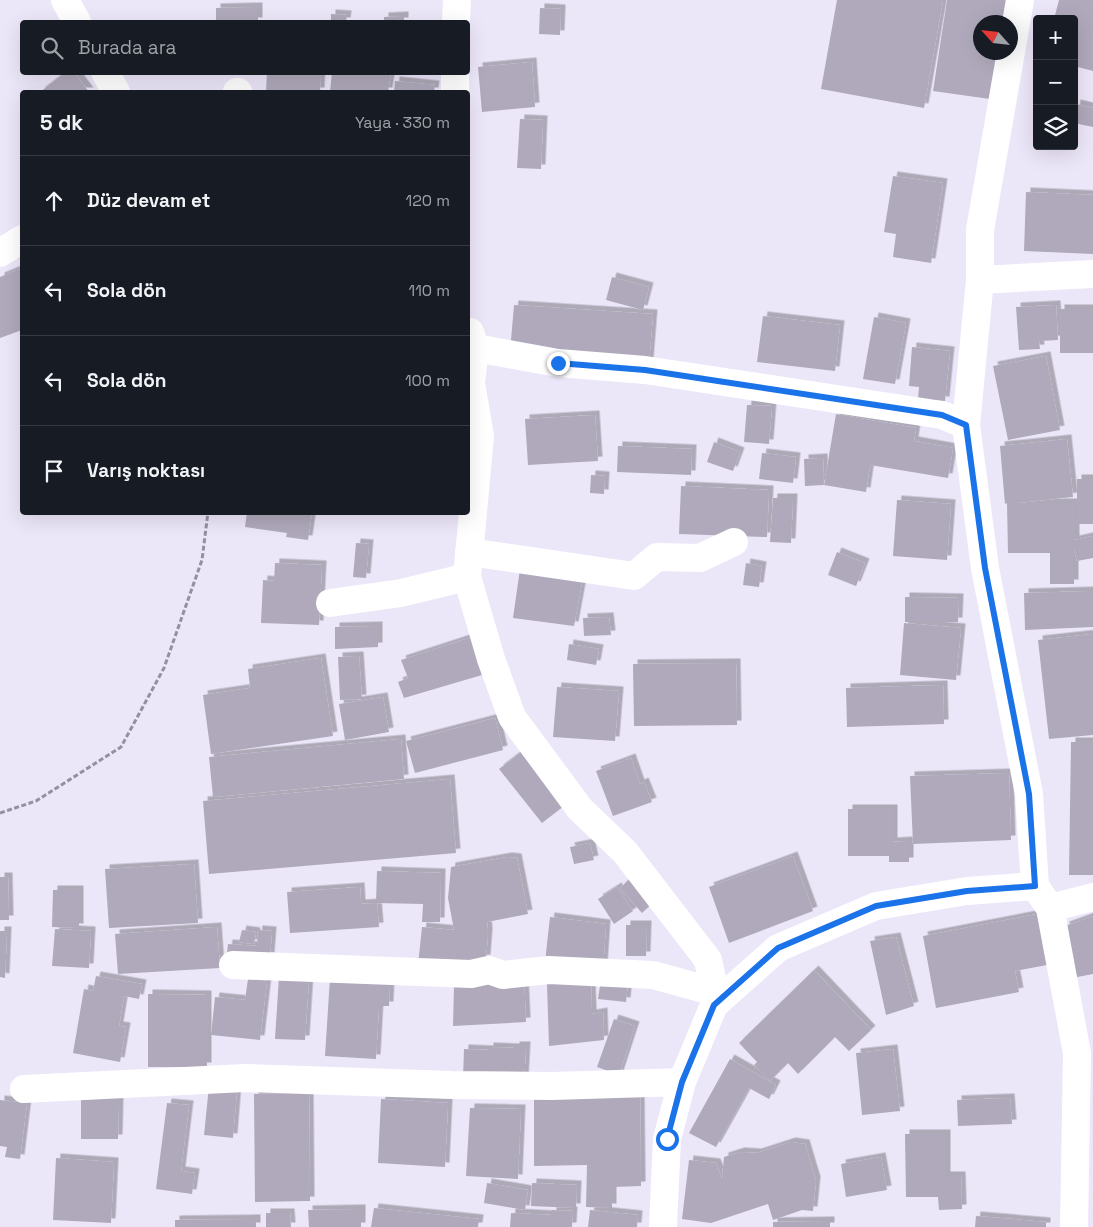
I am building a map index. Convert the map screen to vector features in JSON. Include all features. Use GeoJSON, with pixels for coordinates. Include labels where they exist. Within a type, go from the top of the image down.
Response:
{"type":"FeatureCollection","features":[{"type":"Feature","properties":{"kind":"street"},"geometry":{"type":"LineString","coordinates":[[65,0],[76,20]]}},
{"type":"Feature","properties":{"kind":"street"},"geometry":{"type":"LineString","coordinates":[[456,20],[457,0]]}},
{"type":"Feature","properties":{"kind":"street"},"geometry":{"type":"LineString","coordinates":[[1020,0],[980,230],[980,280],[966,425],[985,568],[1029,794],[1043,897],[1077,1053],[1074,1227]]}},
{"type":"Feature","properties":{"kind":"street"},"geometry":{"type":"LineString","coordinates":[[107,75],[115,90]]}},
{"type":"Feature","properties":{"kind":"street"},"geometry":{"type":"LineString","coordinates":[[455,75],[455,90]]}},
{"type":"Feature","properties":{"kind":"street"},"geometry":{"type":"LineString","coordinates":[[0,253],[20,240]]}},
{"type":"Feature","properties":{"kind":"street"},"geometry":{"type":"LineString","coordinates":[[980,280],[1093,274]]}},
{"type":"Feature","properties":{"kind":"street"},"geometry":{"type":"LineString","coordinates":[[663,1227],[667,1139],[682,1082],[714,998],[708,960],[625,852],[580,809],[512,717],[490,659],[468,565],[480,436],[471,383],[470,338],[558,363],[645,370],[942,415],[966,425]]}},
{"type":"Feature","properties":{"kind":"street"},"geometry":{"type":"LineString","coordinates":[[330,603],[401,594],[468,565],[634,576],[658,557],[700,558],[734,542]]}},
{"type":"Feature","properties":{"kind":"street"},"geometry":{"type":"LineString","coordinates":[[714,998],[778,948],[876,906],[967,891],[1043,897],[1093,897]]}},
{"type":"Feature","properties":{"kind":"street"},"geometry":{"type":"LineString","coordinates":[[233,965],[471,974],[489,970],[503,975],[549,970],[644,975],[714,998]]}},
{"type":"Feature","properties":{"kind":"street"},"geometry":{"type":"LineString","coordinates":[[24,1089],[246,1078],[532,1086],[682,1082]]}},
{"type":"Feature","properties":{"kind":"path"},"geometry":{"type":"LineString","coordinates":[[0,813],[36,801],[121,747],[164,668],[202,560],[208,515]]}},
{"type":"Feature","properties":{"kind":"building"},"geometry":{"type":"Polygon","coordinates":[[[837,0],[943,0],[924,108],[821,89],[837,0]]]}},
{"type":"Feature","properties":{"kind":"building"},"geometry":{"type":"Polygon","coordinates":[[[947,0],[1014,0],[1011,15],[973,15],[973,60],[1004,60],[997,100],[933,91],[947,0]]]}},
{"type":"Feature","properties":{"kind":"building"},"geometry":{"type":"Polygon","coordinates":[[[1059,0],[1093,0],[1093,71],[1078,67],[1078,15],[1055,15],[1059,0]]]}},
{"type":"Feature","properties":{"kind":"building"},"geometry":{"type":"Polygon","coordinates":[[[258,7],[258,20],[216,20],[216,8],[258,7]]]}},
{"type":"Feature","properties":{"kind":"building"},"geometry":{"type":"Polygon","coordinates":[[[540,8],[561,9],[560,35],[539,34],[540,8]]]}},
{"type":"Feature","properties":{"kind":"building"},"geometry":{"type":"Polygon","coordinates":[[[331,14],[347,15],[346,20],[331,20],[331,14]]]}},
{"type":"Feature","properties":{"kind":"building"},"geometry":{"type":"Polygon","coordinates":[[[404,16],[404,20],[384,20],[384,17],[404,16]]]}},
{"type":"Feature","properties":{"kind":"building"},"geometry":{"type":"Polygon","coordinates":[[[532,62],[535,107],[482,112],[478,67],[532,62]]]}},
{"type":"Feature","properties":{"kind":"building"},"geometry":{"type":"Polygon","coordinates":[[[62,75],[76,75],[88,90],[43,90],[62,75]]]}},
{"type":"Feature","properties":{"kind":"building"},"geometry":{"type":"Polygon","coordinates":[[[267,75],[321,75],[320,90],[266,90],[267,75]]]}},
{"type":"Feature","properties":{"kind":"building"},"geometry":{"type":"Polygon","coordinates":[[[332,75],[391,75],[388,90],[330,90],[332,75]]]}},
{"type":"Feature","properties":{"kind":"building"},"geometry":{"type":"Polygon","coordinates":[[[395,81],[435,85],[434,90],[394,90],[395,81]]]}},
{"type":"Feature","properties":{"kind":"building"},"geometry":{"type":"Polygon","coordinates":[[[1078,104],[1093,108],[1093,127],[1078,124],[1078,104]]]}},
{"type":"Feature","properties":{"kind":"building"},"geometry":{"type":"Polygon","coordinates":[[[520,119],[543,120],[541,169],[517,168],[520,119]]]}},
{"type":"Feature","properties":{"kind":"building"},"geometry":{"type":"Polygon","coordinates":[[[893,176],[943,183],[931,263],[893,257],[896,234],[884,232],[893,176]]]}},
{"type":"Feature","properties":{"kind":"building"},"geometry":{"type":"Polygon","coordinates":[[[1026,192],[1093,195],[1093,254],[1024,251],[1026,192]]]}},
{"type":"Feature","properties":{"kind":"building"},"geometry":{"type":"Polygon","coordinates":[[[20,269],[20,331],[0,338],[0,277],[20,269]]]}},
{"type":"Feature","properties":{"kind":"building"},"geometry":{"type":"Polygon","coordinates":[[[612,277],[649,287],[643,310],[606,300],[612,277]]]}},
{"type":"Feature","properties":{"kind":"building"},"geometry":{"type":"Polygon","coordinates":[[[514,305],[653,314],[649,363],[510,352],[514,305]]]}},
{"type":"Feature","properties":{"kind":"building"},"geometry":{"type":"Polygon","coordinates":[[[1056,305],[1058,340],[1039,341],[1040,349],[1019,350],[1016,307],[1056,305]]]}},
{"type":"Feature","properties":{"kind":"building"},"geometry":{"type":"Polygon","coordinates":[[[1060,309],[1093,309],[1093,353],[1060,353],[1060,309]]]}},
{"type":"Feature","properties":{"kind":"building"},"geometry":{"type":"Polygon","coordinates":[[[763,316],[840,325],[835,371],[757,362],[763,316]]]}},
{"type":"Feature","properties":{"kind":"building"},"geometry":{"type":"Polygon","coordinates":[[[874,317],[906,323],[895,384],[863,379],[874,317]]]}},
{"type":"Feature","properties":{"kind":"building"},"geometry":{"type":"Polygon","coordinates":[[[912,347],[950,351],[945,401],[918,399],[919,387],[909,386],[912,347]]]}},
{"type":"Feature","properties":{"kind":"building"},"geometry":{"type":"Polygon","coordinates":[[[1046,356],[1060,430],[1008,440],[993,366],[1046,356]]]}},
{"type":"Feature","properties":{"kind":"building"},"geometry":{"type":"Polygon","coordinates":[[[747,405],[772,406],[769,444],[744,442],[747,405]]]}},
{"type":"Feature","properties":{"kind":"building"},"geometry":{"type":"Polygon","coordinates":[[[836,414],[916,428],[914,441],[953,448],[948,478],[870,465],[866,492],[824,485],[836,414]]]}},
{"type":"Feature","properties":{"kind":"building"},"geometry":{"type":"Polygon","coordinates":[[[595,415],[598,461],[528,465],[525,419],[595,415]]]}},
{"type":"Feature","properties":{"kind":"building"},"geometry":{"type":"Polygon","coordinates":[[[1067,439],[1073,497],[1017,503],[1075,503],[1075,540],[1093,536],[1093,558],[1077,561],[1074,549],[1074,584],[1050,584],[1050,553],[1008,553],[1007,503],[1005,504],[1000,446],[1067,439]]]}},
{"type":"Feature","properties":{"kind":"building"},"geometry":{"type":"Polygon","coordinates":[[[714,442],[740,452],[733,471],[707,462],[714,442]]]}},
{"type":"Feature","properties":{"kind":"building"},"geometry":{"type":"Polygon","coordinates":[[[618,446],[692,449],[691,475],[617,472],[618,446]]]}},
{"type":"Feature","properties":{"kind":"building"},"geometry":{"type":"Polygon","coordinates":[[[762,453],[796,457],[793,483],[759,479],[762,453]]]}},
{"type":"Feature","properties":{"kind":"building"},"geometry":{"type":"Polygon","coordinates":[[[823,458],[824,485],[805,486],[804,459],[823,458]]]}},
{"type":"Feature","properties":{"kind":"building"},"geometry":{"type":"Polygon","coordinates":[[[591,475],[605,476],[604,494],[590,493],[591,475]]]}},
{"type":"Feature","properties":{"kind":"building"},"geometry":{"type":"Polygon","coordinates":[[[1077,479],[1093,479],[1093,524],[1077,524],[1077,479]]]}},
{"type":"Feature","properties":{"kind":"building"},"geometry":{"type":"Polygon","coordinates":[[[681,486],[769,490],[767,537],[679,534],[681,486]]]}},
{"type":"Feature","properties":{"kind":"building"},"geometry":{"type":"Polygon","coordinates":[[[773,498],[793,498],[791,543],[770,542],[773,498]]]}},
{"type":"Feature","properties":{"kind":"building"},"geometry":{"type":"Polygon","coordinates":[[[897,500],[951,504],[947,560],[893,556],[897,500]]]}},
{"type":"Feature","properties":{"kind":"building"},"geometry":{"type":"Polygon","coordinates":[[[247,515],[312,515],[308,540],[286,537],[287,533],[245,527],[247,515]]]}},
{"type":"Feature","properties":{"kind":"building"},"geometry":{"type":"Polygon","coordinates":[[[356,543],[369,544],[366,578],[353,577],[356,543]]]}},
{"type":"Feature","properties":{"kind":"building"},"geometry":{"type":"Polygon","coordinates":[[[837,552],[865,563],[856,586],[828,575],[837,552]]]}},
{"type":"Feature","properties":{"kind":"building"},"geometry":{"type":"Polygon","coordinates":[[[275,563],[322,565],[319,625],[261,623],[263,580],[274,581],[275,563]]]}},
{"type":"Feature","properties":{"kind":"building"},"geometry":{"type":"Polygon","coordinates":[[[746,563],[762,566],[759,587],[743,585],[746,563]]]}},
{"type":"Feature","properties":{"kind":"building"},"geometry":{"type":"Polygon","coordinates":[[[520,569],[583,577],[574,626],[513,618],[520,569]]]}},
{"type":"Feature","properties":{"kind":"building"},"geometry":{"type":"Polygon","coordinates":[[[1093,591],[1093,627],[1025,630],[1024,593],[1093,591]]]}},
{"type":"Feature","properties":{"kind":"building"},"geometry":{"type":"Polygon","coordinates":[[[905,597],[959,598],[958,622],[905,622],[905,597]]]}},
{"type":"Feature","properties":{"kind":"building"},"geometry":{"type":"Polygon","coordinates":[[[609,617],[611,635],[584,636],[583,618],[609,617]]]}},
{"type":"Feature","properties":{"kind":"building"},"geometry":{"type":"Polygon","coordinates":[[[904,623],[961,628],[956,680],[900,675],[904,623]]]}},
{"type":"Feature","properties":{"kind":"building"},"geometry":{"type":"Polygon","coordinates":[[[378,626],[378,647],[335,649],[335,627],[378,626]]]}},
{"type":"Feature","properties":{"kind":"building"},"geometry":{"type":"Polygon","coordinates":[[[1093,634],[1093,735],[1049,739],[1038,640],[1093,634]]]}},
{"type":"Feature","properties":{"kind":"building"},"geometry":{"type":"Polygon","coordinates":[[[472,637],[482,675],[404,698],[398,682],[408,678],[401,660],[472,637]]]}},
{"type":"Feature","properties":{"kind":"building"},"geometry":{"type":"Polygon","coordinates":[[[569,644],[599,649],[596,665],[567,660],[569,644]]]}},
{"type":"Feature","properties":{"kind":"building"},"geometry":{"type":"Polygon","coordinates":[[[359,656],[362,699],[340,700],[338,657],[359,656]]]}},
{"type":"Feature","properties":{"kind":"building"},"geometry":{"type":"Polygon","coordinates":[[[321,658],[333,736],[211,754],[203,695],[250,688],[248,669],[321,658]]]}},
{"type":"Feature","properties":{"kind":"building"},"geometry":{"type":"Polygon","coordinates":[[[736,663],[737,725],[634,726],[633,664],[736,663]]]}},
{"type":"Feature","properties":{"kind":"building"},"geometry":{"type":"Polygon","coordinates":[[[943,685],[944,724],[847,727],[846,688],[943,685]]]}},
{"type":"Feature","properties":{"kind":"building"},"geometry":{"type":"Polygon","coordinates":[[[557,687],[619,691],[615,741],[553,737],[557,687]]]}},
{"type":"Feature","properties":{"kind":"building"},"geometry":{"type":"Polygon","coordinates":[[[383,697],[389,732],[345,740],[339,704],[383,697]]]}},
{"type":"Feature","properties":{"kind":"building"},"geometry":{"type":"Polygon","coordinates":[[[495,718],[503,750],[415,773],[406,741],[495,718]]]}},
{"type":"Feature","properties":{"kind":"building"},"geometry":{"type":"Polygon","coordinates":[[[401,739],[404,779],[213,797],[209,757],[401,739]]]}},
{"type":"Feature","properties":{"kind":"building"},"geometry":{"type":"Polygon","coordinates":[[[1071,742],[1093,742],[1093,875],[1069,875],[1071,742]]]}},
{"type":"Feature","properties":{"kind":"building"},"geometry":{"type":"Polygon","coordinates":[[[521,752],[564,806],[542,823],[499,769],[521,752]]]}},
{"type":"Feature","properties":{"kind":"building"},"geometry":{"type":"Polygon","coordinates":[[[631,758],[640,784],[644,782],[652,802],[613,816],[596,771],[631,758]]]}},
{"type":"Feature","properties":{"kind":"building"},"geometry":{"type":"Polygon","coordinates":[[[1009,773],[1011,840],[913,844],[910,776],[1009,773]]]}},
{"type":"Feature","properties":{"kind":"building"},"geometry":{"type":"Polygon","coordinates":[[[450,779],[456,853],[209,874],[203,801],[450,779]]]}},
{"type":"Feature","properties":{"kind":"building"},"geometry":{"type":"Polygon","coordinates":[[[848,809],[893,809],[893,842],[909,841],[909,862],[889,862],[889,856],[848,856],[848,809]]]}},
{"type":"Feature","properties":{"kind":"building"},"geometry":{"type":"Polygon","coordinates":[[[590,843],[594,860],[574,864],[570,847],[590,843]]]}},
{"type":"Feature","properties":{"kind":"building"},"geometry":{"type":"Polygon","coordinates":[[[793,856],[813,911],[729,943],[709,887],[793,856]]]}},
{"type":"Feature","properties":{"kind":"building"},"geometry":{"type":"Polygon","coordinates":[[[507,857],[517,858],[528,914],[487,922],[486,959],[418,965],[422,927],[454,930],[448,898],[451,867],[507,857]]]}},
{"type":"Feature","properties":{"kind":"building"},"geometry":{"type":"Polygon","coordinates":[[[194,864],[198,923],[109,928],[105,869],[194,864]]]}},
{"type":"Feature","properties":{"kind":"building"},"geometry":{"type":"Polygon","coordinates":[[[377,871],[441,873],[440,922],[422,922],[423,904],[376,903],[377,871]]]}},
{"type":"Feature","properties":{"kind":"building"},"geometry":{"type":"Polygon","coordinates":[[[635,874],[658,898],[642,913],[620,888],[635,874]]]}},
{"type":"Feature","properties":{"kind":"building"},"geometry":{"type":"Polygon","coordinates":[[[0,877],[8,877],[9,920],[0,920],[0,877]]]}},
{"type":"Feature","properties":{"kind":"building"},"geometry":{"type":"Polygon","coordinates":[[[360,887],[361,904],[377,903],[379,927],[290,933],[287,892],[360,887]]]}},
{"type":"Feature","properties":{"kind":"building"},"geometry":{"type":"Polygon","coordinates":[[[617,887],[633,911],[614,924],[598,899],[617,887]]]}},
{"type":"Feature","properties":{"kind":"building"},"geometry":{"type":"Polygon","coordinates":[[[53,890],[79,890],[79,928],[52,927],[53,890]]]}},
{"type":"Feature","properties":{"kind":"building"},"geometry":{"type":"Polygon","coordinates":[[[1037,914],[1047,965],[1015,971],[1019,992],[936,1008],[923,936],[1037,914]]]}},
{"type":"Feature","properties":{"kind":"building"},"geometry":{"type":"Polygon","coordinates":[[[1093,916],[1093,974],[1072,978],[1065,926],[1093,916]]]}},
{"type":"Feature","properties":{"kind":"building"},"geometry":{"type":"Polygon","coordinates":[[[550,917],[606,924],[603,969],[545,962],[550,917]]]}},
{"type":"Feature","properties":{"kind":"building"},"geometry":{"type":"Polygon","coordinates":[[[626,925],[647,925],[646,956],[626,956],[626,925]]]}},
{"type":"Feature","properties":{"kind":"building"},"geometry":{"type":"Polygon","coordinates":[[[217,927],[220,968],[118,974],[115,934],[217,927]]]}},
{"type":"Feature","properties":{"kind":"building"},"geometry":{"type":"Polygon","coordinates":[[[55,929],[91,931],[89,968],[52,966],[55,929]]]}},
{"type":"Feature","properties":{"kind":"building"},"geometry":{"type":"Polygon","coordinates":[[[242,930],[256,932],[254,944],[239,942],[242,930]]]}},
{"type":"Feature","properties":{"kind":"building"},"geometry":{"type":"Polygon","coordinates":[[[258,930],[272,931],[270,957],[227,953],[228,944],[257,946],[258,930]]]}},
{"type":"Feature","properties":{"kind":"building"},"geometry":{"type":"Polygon","coordinates":[[[0,931],[7,931],[5,978],[0,977],[0,931]]]}},
{"type":"Feature","properties":{"kind":"building"},"geometry":{"type":"Polygon","coordinates":[[[896,937],[914,1006],[886,1015],[870,941],[896,937]]]}},
{"type":"Feature","properties":{"kind":"building"},"geometry":{"type":"Polygon","coordinates":[[[814,970],[871,1030],[849,1051],[835,1037],[798,1074],[788,1063],[770,1081],[754,1065],[757,1062],[739,1043],[814,970]]]}},
{"type":"Feature","properties":{"kind":"building"},"geometry":{"type":"Polygon","coordinates":[[[96,976],[142,984],[139,999],[124,996],[119,1026],[126,1027],[120,1062],[73,1053],[84,989],[93,991],[96,976]]]}},
{"type":"Feature","properties":{"kind":"building"},"geometry":{"type":"Polygon","coordinates":[[[279,977],[309,979],[305,1040],[275,1039],[279,977]]]}},
{"type":"Feature","properties":{"kind":"building"},"geometry":{"type":"Polygon","coordinates":[[[330,978],[390,982],[389,1006],[379,1006],[376,1059],[325,1056],[330,978]]]}},
{"type":"Feature","properties":{"kind":"building"},"geometry":{"type":"Polygon","coordinates":[[[248,979],[267,981],[260,1040],[211,1035],[215,997],[245,1000],[248,979]]]}},
{"type":"Feature","properties":{"kind":"building"},"geometry":{"type":"Polygon","coordinates":[[[524,979],[526,1022],[453,1026],[454,986],[524,979]]]}},
{"type":"Feature","properties":{"kind":"building"},"geometry":{"type":"Polygon","coordinates":[[[601,979],[628,982],[626,1002],[598,999],[601,979]]]}},
{"type":"Feature","properties":{"kind":"building"},"geometry":{"type":"Polygon","coordinates":[[[591,983],[592,1014],[603,1012],[604,1040],[549,1046],[547,984],[591,983]]]}},
{"type":"Feature","properties":{"kind":"building"},"geometry":{"type":"Polygon","coordinates":[[[148,994],[207,995],[207,1067],[148,1067],[148,994]]]}},
{"type":"Feature","properties":{"kind":"building"},"geometry":{"type":"Polygon","coordinates":[[[614,1019],[635,1026],[619,1075],[597,1067],[614,1019]]]}},
{"type":"Feature","properties":{"kind":"building"},"geometry":{"type":"Polygon","coordinates":[[[515,1046],[526,1046],[524,1082],[463,1079],[464,1049],[489,1050],[489,1047],[515,1048],[515,1046]]]}},
{"type":"Feature","properties":{"kind":"building"},"geometry":{"type":"Polygon","coordinates":[[[893,1049],[900,1111],[862,1115],[856,1053],[893,1049]]]}},
{"type":"Feature","properties":{"kind":"building"},"geometry":{"type":"Polygon","coordinates":[[[730,1059],[776,1085],[769,1099],[749,1088],[716,1147],[689,1133],[730,1059]]]}},
{"type":"Feature","properties":{"kind":"building"},"geometry":{"type":"Polygon","coordinates":[[[209,1086],[237,1089],[233,1138],[204,1135],[209,1086]]]}},
{"type":"Feature","properties":{"kind":"building"},"geometry":{"type":"Polygon","coordinates":[[[640,1092],[641,1186],[612,1187],[612,1208],[586,1207],[587,1165],[534,1166],[534,1094],[640,1092]]]}},
{"type":"Feature","properties":{"kind":"building"},"geometry":{"type":"Polygon","coordinates":[[[309,1093],[310,1201],[255,1202],[254,1094],[309,1093]]]}},
{"type":"Feature","properties":{"kind":"building"},"geometry":{"type":"Polygon","coordinates":[[[1010,1098],[1012,1124],[958,1126],[957,1100],[1010,1098]]]}},
{"type":"Feature","properties":{"kind":"building"},"geometry":{"type":"Polygon","coordinates":[[[381,1099],[448,1103],[445,1167],[378,1163],[381,1099]]]}},
{"type":"Feature","properties":{"kind":"building"},"geometry":{"type":"Polygon","coordinates":[[[0,1100],[27,1103],[20,1159],[5,1157],[7,1147],[0,1146],[0,1100]]]}},
{"type":"Feature","properties":{"kind":"building"},"geometry":{"type":"Polygon","coordinates":[[[81,1100],[119,1100],[118,1139],[81,1139],[81,1100]]]}},
{"type":"Feature","properties":{"kind":"building"},"geometry":{"type":"Polygon","coordinates":[[[167,1103],[189,1105],[181,1171],[195,1173],[192,1194],[156,1189],[167,1103]]]}},
{"type":"Feature","properties":{"kind":"building"},"geometry":{"type":"Polygon","coordinates":[[[470,1108],[521,1109],[518,1179],[466,1176],[470,1108]]]}},
{"type":"Feature","properties":{"kind":"building"},"geometry":{"type":"Polygon","coordinates":[[[905,1134],[946,1134],[946,1176],[961,1176],[962,1209],[939,1210],[938,1197],[906,1197],[905,1134]]]}},
{"type":"Feature","properties":{"kind":"building"},"geometry":{"type":"Polygon","coordinates":[[[791,1142],[805,1144],[816,1181],[813,1211],[802,1210],[773,1220],[768,1204],[711,1223],[682,1219],[689,1160],[716,1163],[722,1179],[724,1157],[740,1152],[757,1153],[791,1142]]]}},
{"type":"Feature","properties":{"kind":"building"},"geometry":{"type":"Polygon","coordinates":[[[881,1157],[887,1190],[846,1197],[841,1164],[881,1157]]]}},
{"type":"Feature","properties":{"kind":"building"},"geometry":{"type":"Polygon","coordinates":[[[56,1158],[114,1162],[111,1223],[53,1220],[56,1158]]]}},
{"type":"Feature","properties":{"kind":"building"},"geometry":{"type":"Polygon","coordinates":[[[487,1183],[528,1190],[525,1210],[484,1203],[487,1183]]]}},
{"type":"Feature","properties":{"kind":"building"},"geometry":{"type":"Polygon","coordinates":[[[532,1183],[577,1185],[576,1208],[531,1206],[532,1183]]]}},
{"type":"Feature","properties":{"kind":"building"},"geometry":{"type":"Polygon","coordinates":[[[374,1208],[479,1219],[478,1227],[371,1227],[374,1208]]]}},
{"type":"Feature","properties":{"kind":"building"},"geometry":{"type":"Polygon","coordinates":[[[361,1209],[361,1227],[309,1227],[308,1210],[361,1209]]]}},
{"type":"Feature","properties":{"kind":"building"},"geometry":{"type":"Polygon","coordinates":[[[552,1210],[573,1211],[572,1227],[510,1227],[511,1213],[552,1215],[552,1210]]]}},
{"type":"Feature","properties":{"kind":"building"},"geometry":{"type":"Polygon","coordinates":[[[590,1210],[638,1215],[637,1227],[588,1227],[590,1210]]]}},
{"type":"Feature","properties":{"kind":"building"},"geometry":{"type":"Polygon","coordinates":[[[266,1213],[290,1213],[291,1227],[266,1227],[266,1213]]]}},
{"type":"Feature","properties":{"kind":"building"},"geometry":{"type":"Polygon","coordinates":[[[976,1216],[1046,1222],[1046,1227],[975,1227],[976,1216]]]}},
{"type":"Feature","properties":{"kind":"building"},"geometry":{"type":"Polygon","coordinates":[[[256,1219],[256,1227],[175,1227],[175,1220],[256,1219]]]}},
{"type":"Feature","properties":{"kind":"building"},"geometry":{"type":"Polygon","coordinates":[[[830,1221],[830,1227],[773,1227],[773,1222],[830,1221]]]}},
{"type":"Feature","properties":{"kind":"route"},"geometry":{"type":"LineString","coordinates":[[558,363],[645,370],[942,415],[966,425],[985,568],[1029,794],[1035,886],[967,891],[876,906],[778,948],[714,1005],[682,1082],[667,1139]]}}]}
